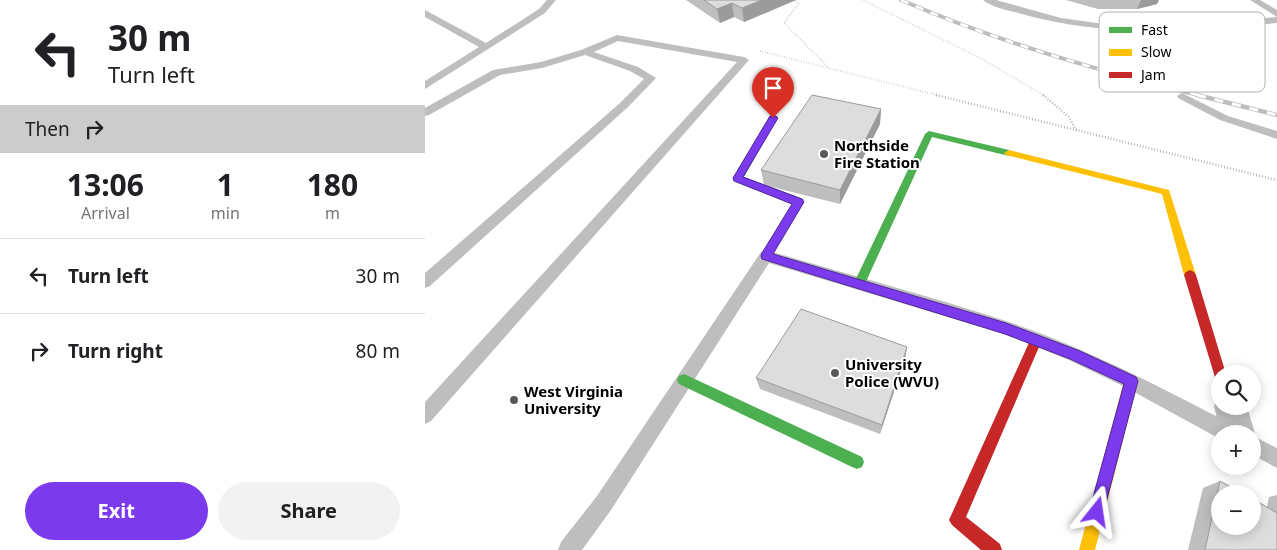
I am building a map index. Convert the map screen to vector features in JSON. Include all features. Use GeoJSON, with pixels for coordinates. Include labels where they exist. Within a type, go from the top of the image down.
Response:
{"type":"FeatureCollection","features":[{"type":"Feature","properties":{"kind":"street"},"geometry":{"type":"LineString","coordinates":[[766,256],[799,202],[738,178],[773,118]]}},
{"type":"Feature","properties":{"kind":"street"},"geometry":{"type":"LineString","coordinates":[[860,283],[929,134],[1166,192],[1217,365]]}},
{"type":"Feature","properties":{"kind":"street"},"geometry":{"type":"LineString","coordinates":[[994,550],[957,520],[1036,340]]}},
{"type":"Feature","properties":{"kind":"street"},"geometry":{"type":"LineString","coordinates":[[684,380],[857,462]]}},
{"type":"Feature","properties":{"kind":"street"},"geometry":{"type":"LineString","coordinates":[[1087,550],[1131,381]]}},
{"type":"Feature","properties":{"kind":"lane"},"geometry":{"type":"LineString","coordinates":[[425,86],[542,11],[552,0]]}},
{"type":"Feature","properties":{"kind":"lane"},"geometry":{"type":"LineString","coordinates":[[987,0],[1036,16],[1099,26]]}},
{"type":"Feature","properties":{"kind":"lane"},"geometry":{"type":"LineString","coordinates":[[1254,0],[1277,14]]}},
{"type":"Feature","properties":{"kind":"lane"},"geometry":{"type":"LineString","coordinates":[[425,13],[485,46]]}},
{"type":"Feature","properties":{"kind":"lane"},"geometry":{"type":"LineString","coordinates":[[425,113],[497,72],[542,65],[585,52],[617,38],[744,60],[425,414]]}},
{"type":"Feature","properties":{"kind":"lane"},"geometry":{"type":"LineString","coordinates":[[425,282],[624,105],[651,78],[633,69],[585,52]]}},
{"type":"Feature","properties":{"kind":"lane"},"geometry":{"type":"LineString","coordinates":[[1182,96],[1224,118],[1277,135]]}},
{"type":"Feature","properties":{"kind":"lane"},"geometry":{"type":"LineString","coordinates":[[569,550],[604,503],[766,256],[860,283],[1036,340],[1075,355],[1131,381],[1213,425]]}},
{"type":"Feature","properties":{"kind":"lane"},"geometry":{"type":"LineString","coordinates":[[1261,449],[1277,458]]}},
{"type":"Feature","properties":{"kind":"path"},"geometry":{"type":"LineString","coordinates":[[863,0],[1035,89],[1064,110],[1076,124],[1077,131]]}},
{"type":"Feature","properties":{"kind":"path"},"geometry":{"type":"LineString","coordinates":[[795,1],[799,3],[784,23],[828,67]]}},
{"type":"Feature","properties":{"kind":"path"},"geometry":{"type":"LineString","coordinates":[[757,50],[1277,180]]}},
{"type":"Feature","properties":{"kind":"building"},"geometry":{"type":"Polygon","coordinates":[[[704,0],[762,0],[742,8],[732,3],[717,9],[704,0]]]}},
{"type":"Feature","properties":{"kind":"building","name":"Northside Fire Station"},"geometry":{"type":"Polygon","coordinates":[[[812,95],[881,109],[840,190],[761,170],[812,95]]]}},
{"type":"Feature","properties":{"kind":"building","name":"University Police (WVU)"},"geometry":{"type":"Polygon","coordinates":[[[801,309],[907,347],[882,425],[756,378],[801,309]]]}},
{"type":"Feature","properties":{"kind":"building"},"geometry":{"type":"Polygon","coordinates":[[[1220,481],[1227,485],[1219,485],[1220,481]]]}},
{"type":"Feature","properties":{"kind":"building"},"geometry":{"type":"Polygon","coordinates":[[[1261,504],[1277,513],[1277,550],[1205,550],[1211,522],[1211,535],[1261,535],[1261,504]]]}},
{"type":"Feature","properties":{"kind":"railway"},"geometry":{"type":"LineString","coordinates":[[901,0],[974,29],[1099,68]]}},
{"type":"Feature","properties":{"kind":"railway"},"geometry":{"type":"LineString","coordinates":[[1187,92],[1202,96]]}},
{"type":"Feature","properties":{"kind":"railway"},"geometry":{"type":"LineString","coordinates":[[1197,95],[1277,115]]}},
{"type":"Feature","properties":{"kind":"traffic: fast"},"geometry":{"type":"LineString","coordinates":[[766,256],[799,202],[738,179],[773,118]]}},
{"type":"Feature","properties":{"kind":"traffic: fast"},"geometry":{"type":"LineString","coordinates":[[860,283],[929,134],[1009,153]]}},
{"type":"Feature","properties":{"kind":"traffic: fast"},"geometry":{"type":"LineString","coordinates":[[684,380],[857,462]]}},
{"type":"Feature","properties":{"kind":"traffic: slow"},"geometry":{"type":"LineString","coordinates":[[1009,153],[1166,192],[1190,275]]}},
{"type":"Feature","properties":{"kind":"traffic: slow"},"geometry":{"type":"LineString","coordinates":[[1087,550],[1131,381]]}},
{"type":"Feature","properties":{"kind":"traffic: jam"},"geometry":{"type":"LineString","coordinates":[[1190,275],[1217,365]]}},
{"type":"Feature","properties":{"kind":"traffic: jam"},"geometry":{"type":"LineString","coordinates":[[994,550],[957,520],[1036,340]]}},
{"type":"Feature","properties":{"kind":"place","name":"Northside Fire Station"},"geometry":{"type":"Point","coordinates":[824,154]}},
{"type":"Feature","properties":{"kind":"place","name":"University Police (WVU)"},"geometry":{"type":"Point","coordinates":[835,373]}},
{"type":"Feature","properties":{"kind":"place","name":"West Virginia University"},"geometry":{"type":"Point","coordinates":[514,400]}},
{"type":"Feature","properties":{"kind":"route"},"geometry":{"type":"LineString","coordinates":[[773,118],[738,178],[799,202],[766,256],[1006,328],[1075,355],[1131,381],[1097,512]]}}]}
